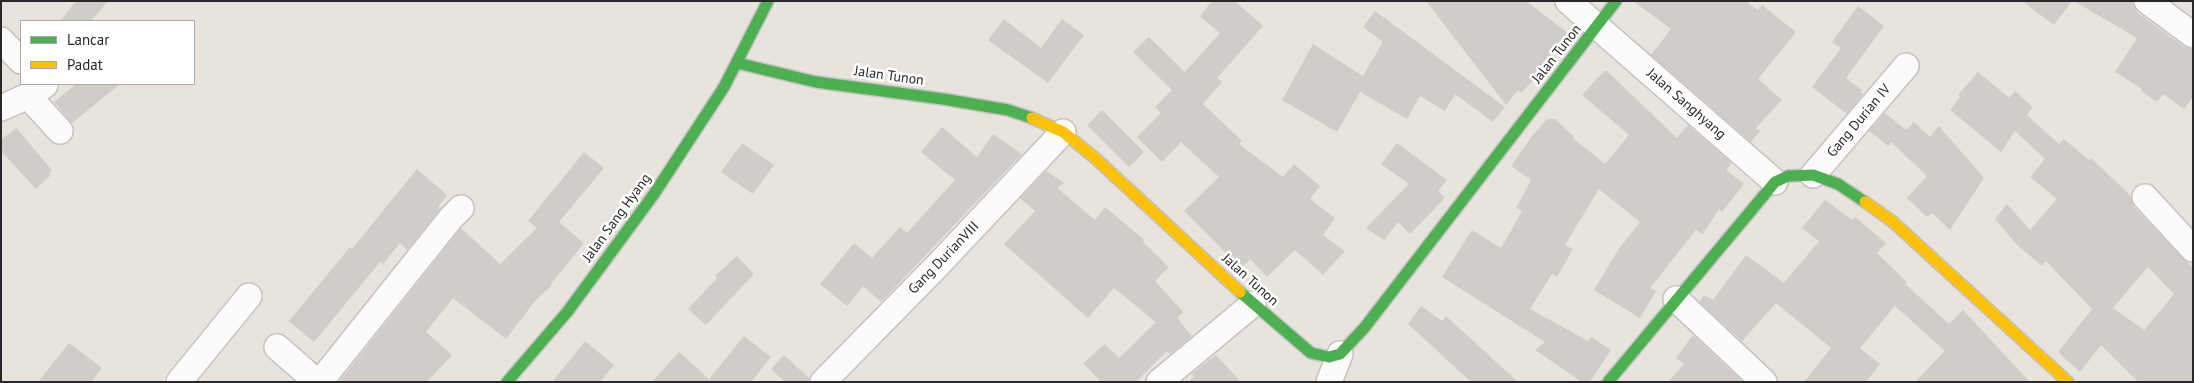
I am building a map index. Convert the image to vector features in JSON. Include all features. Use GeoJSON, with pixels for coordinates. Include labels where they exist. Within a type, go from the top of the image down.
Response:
{"type":"FeatureCollection","features":[{"type":"Feature","properties":{"kind":"street","name":"Jalan Sang Hyang"},"geometry":{"type":"LineString","coordinates":[[507,382],[568,311],[654,194],[724,87],[768,1]]}},
{"type":"Feature","properties":{"kind":"street","name":"Jalan Sanghyang"},"geometry":{"type":"LineString","coordinates":[[1568,1],[1775,182]]}},
{"type":"Feature","properties":{"kind":"street","name":"Jalan Tunon"},"geometry":{"type":"LineString","coordinates":[[737,63],[816,82],[943,99],[1008,110],[1041,121],[1063,132],[1095,158],[1253,304],[1311,352],[1329,357],[1340,354],[1365,328],[1616,1]]}},
{"type":"Feature","properties":{"kind":"street"},"geometry":{"type":"LineString","coordinates":[[2147,1],[2193,35]]}},
{"type":"Feature","properties":{"kind":"street"},"geometry":{"type":"LineString","coordinates":[[1,40],[20,60]]}},
{"type":"Feature","properties":{"kind":"street","name":"Gang Durian IV"},"geometry":{"type":"LineString","coordinates":[[1813,175],[1906,66]]}},
{"type":"Feature","properties":{"kind":"street"},"geometry":{"type":"LineString","coordinates":[[1,108],[36,90],[60,131]]}},
{"type":"Feature","properties":{"kind":"street","name":"Gang DurianVIII"},"geometry":{"type":"LineString","coordinates":[[823,382],[938,265],[1063,132]]}},
{"type":"Feature","properties":{"kind":"street"},"geometry":{"type":"LineString","coordinates":[[1608,382],[1775,182],[1788,176],[1813,175],[1838,184],[1894,222],[2068,382]]}},
{"type":"Feature","properties":{"kind":"street"},"geometry":{"type":"LineString","coordinates":[[2145,197],[2193,249]]}},
{"type":"Feature","properties":{"kind":"street"},"geometry":{"type":"LineString","coordinates":[[276,347],[319,382],[461,208]]}},
{"type":"Feature","properties":{"kind":"street"},"geometry":{"type":"LineString","coordinates":[[179,382],[249,296]]}},
{"type":"Feature","properties":{"kind":"street"},"geometry":{"type":"LineString","coordinates":[[1676,299],[1764,382]]}},
{"type":"Feature","properties":{"kind":"street"},"geometry":{"type":"LineString","coordinates":[[1159,382],[1253,304]]}},
{"type":"Feature","properties":{"kind":"street"},"geometry":{"type":"LineString","coordinates":[[1329,382],[1340,354]]}},
{"type":"Feature","properties":{"kind":"building"},"geometry":{"type":"Polygon","coordinates":[[[76,1],[108,1],[92,20],[61,20],[76,1]]]}},
{"type":"Feature","properties":{"kind":"building"},"geometry":{"type":"Polygon","coordinates":[[[1212,1],[1235,1],[1263,26],[1217,78],[1222,82],[1203,104],[1242,141],[1239,144],[1283,177],[1294,164],[1320,186],[1310,199],[1335,218],[1323,235],[1345,251],[1323,275],[1295,250],[1267,277],[1250,259],[1241,268],[1184,211],[1219,177],[1181,142],[1162,162],[1137,137],[1161,113],[1155,107],[1172,90],[1133,52],[1149,37],[1185,72],[1220,33],[1200,16],[1212,1]]]}},
{"type":"Feature","properties":{"kind":"building"},"geometry":{"type":"Polygon","coordinates":[[[1426,1],[1526,1],[1568,33],[1538,76],[1521,93],[1518,90],[1506,105],[1426,1]]]}},
{"type":"Feature","properties":{"kind":"building"},"geometry":{"type":"Polygon","coordinates":[[[1633,1],[1745,1],[1758,10],[1762,5],[1796,32],[1758,79],[1782,100],[1755,129],[1761,130],[1751,142],[1651,55],[1671,29],[1633,1]]]}},
{"type":"Feature","properties":{"kind":"building"},"geometry":{"type":"Polygon","coordinates":[[[2022,1],[2072,1],[2054,25],[2022,1]]]}},
{"type":"Feature","properties":{"kind":"building"},"geometry":{"type":"Polygon","coordinates":[[[2074,1],[2133,1],[2138,13],[2184,47],[2193,49],[2193,97],[2184,109],[2163,94],[2157,102],[2141,91],[2142,89],[2115,72],[2137,38],[2074,1]]]}},
{"type":"Feature","properties":{"kind":"building"},"geometry":{"type":"Polygon","coordinates":[[[1858,6],[1884,26],[1846,78],[1862,90],[1860,92],[1863,94],[1847,114],[1812,87],[1841,48],[1832,42],[1858,6]]]}},
{"type":"Feature","properties":{"kind":"building"},"geometry":{"type":"Polygon","coordinates":[[[1375,11],[1505,107],[1493,122],[1455,94],[1445,111],[1420,96],[1407,119],[1360,92],[1337,132],[1282,100],[1313,44],[1363,76],[1383,42],[1363,27],[1375,11]]]}},
{"type":"Feature","properties":{"kind":"building"},"geometry":{"type":"Polygon","coordinates":[[[1004,19],[1041,48],[1062,19],[1084,35],[1048,83],[988,40],[1004,19]]]}},
{"type":"Feature","properties":{"kind":"building"},"geometry":{"type":"Polygon","coordinates":[[[1604,71],[1607,71],[1677,138],[1688,125],[1732,163],[1726,170],[1744,184],[1722,212],[1719,209],[1703,234],[1696,230],[1650,288],[1656,291],[1640,318],[1594,290],[1620,247],[1640,222],[1599,189],[1565,245],[1573,249],[1557,277],[1552,274],[1530,309],[1588,341],[1591,337],[1611,350],[1590,382],[1582,382],[1535,350],[1545,342],[1442,277],[1472,230],[1501,248],[1522,211],[1516,208],[1531,180],[1511,166],[1532,136],[1547,119],[1555,119],[1573,138],[1605,164],[1629,135],[1582,95],[1604,71]]]}},
{"type":"Feature","properties":{"kind":"building"},"geometry":{"type":"Polygon","coordinates":[[[1978,72],[2009,98],[2015,91],[2033,107],[2027,115],[2059,144],[2064,139],[2089,160],[2091,158],[2131,196],[2134,207],[2193,268],[2193,382],[2138,382],[2101,345],[2080,372],[2058,352],[2092,309],[2046,261],[2042,266],[2016,244],[1995,219],[2007,204],[2030,230],[2057,199],[2030,177],[2045,159],[2015,131],[2001,152],[1950,110],[1960,97],[1958,95],[1978,72]],[[2148,267],[2113,308],[2144,330],[2174,294],[2148,267]]]}},
{"type":"Feature","properties":{"kind":"building"},"geometry":{"type":"Polygon","coordinates":[[[75,85],[119,85],[72,123],[54,102],[75,85]]]}},
{"type":"Feature","properties":{"kind":"building"},"geometry":{"type":"Polygon","coordinates":[[[1102,110],[1144,152],[1129,167],[1087,125],[1102,110]]]}},
{"type":"Feature","properties":{"kind":"building"},"geometry":{"type":"Polygon","coordinates":[[[1885,113],[1906,130],[1914,122],[1930,137],[1939,126],[1984,178],[1950,230],[1932,213],[1927,217],[1907,198],[1927,176],[1891,142],[1888,146],[1869,131],[1885,113]]]}},
{"type":"Feature","properties":{"kind":"building"},"geometry":{"type":"Polygon","coordinates":[[[942,127],[977,157],[993,134],[1022,154],[881,302],[863,286],[847,306],[820,284],[854,243],[872,258],[900,227],[907,233],[955,180],[921,152],[942,127]]]}},
{"type":"Feature","properties":{"kind":"building"},"geometry":{"type":"Polygon","coordinates":[[[16,128],[52,170],[49,173],[51,175],[36,189],[1,151],[1,140],[16,128]]]}},
{"type":"Feature","properties":{"kind":"building"},"geometry":{"type":"Polygon","coordinates":[[[742,143],[774,165],[753,194],[721,172],[742,143]]]}},
{"type":"Feature","properties":{"kind":"building"},"geometry":{"type":"Polygon","coordinates":[[[1397,143],[1447,180],[1438,191],[1445,198],[1410,234],[1398,222],[1384,240],[1366,228],[1409,184],[1381,164],[1397,143]]]}},
{"type":"Feature","properties":{"kind":"building"},"geometry":{"type":"Polygon","coordinates":[[[584,152],[604,168],[559,222],[584,243],[552,285],[535,301],[506,339],[453,298],[426,332],[452,355],[427,382],[339,382],[461,228],[500,264],[537,228],[528,221],[584,152]]]}},
{"type":"Feature","properties":{"kind":"building"},"geometry":{"type":"Polygon","coordinates":[[[417,169],[447,195],[438,207],[440,209],[407,250],[400,243],[383,264],[380,262],[314,342],[289,321],[350,247],[352,249],[417,169]]]}},
{"type":"Feature","properties":{"kind":"building"},"geometry":{"type":"Polygon","coordinates":[[[1046,171],[1064,183],[1057,188],[1095,220],[1105,207],[1144,240],[1143,242],[1169,267],[1155,281],[1183,312],[1177,318],[1192,336],[1170,354],[1167,351],[1136,382],[1101,382],[1083,363],[1105,344],[1119,358],[1156,322],[1114,288],[1088,318],[1004,244],[1035,211],[1020,198],[1046,171]]]}},
{"type":"Feature","properties":{"kind":"building"},"geometry":{"type":"Polygon","coordinates":[[[1825,200],[1852,220],[1855,217],[1886,243],[1877,253],[1907,282],[1905,284],[1949,324],[1963,310],[2030,382],[1915,382],[1945,351],[1895,306],[1860,348],[1880,364],[1866,382],[1804,382],[1831,348],[1776,303],[1742,341],[1700,302],[1704,295],[1713,300],[1746,255],[1784,283],[1819,241],[1802,228],[1825,200]]]}},
{"type":"Feature","properties":{"kind":"building"},"geometry":{"type":"Polygon","coordinates":[[[737,256],[754,274],[706,325],[688,309],[717,278],[715,276],[737,256]]]}},
{"type":"Feature","properties":{"kind":"building"},"geometry":{"type":"Polygon","coordinates":[[[1421,306],[1442,321],[1446,316],[1518,382],[1471,382],[1408,324],[1421,306]]]}},
{"type":"Feature","properties":{"kind":"building"},"geometry":{"type":"Polygon","coordinates":[[[1693,335],[1743,382],[1668,382],[1684,364],[1676,358],[1693,335]]]}},
{"type":"Feature","properties":{"kind":"building"},"geometry":{"type":"Polygon","coordinates":[[[744,336],[771,357],[751,382],[652,382],[679,352],[709,379],[744,336]]]}},
{"type":"Feature","properties":{"kind":"building"},"geometry":{"type":"Polygon","coordinates":[[[585,341],[614,365],[600,382],[552,382],[585,341]]]}},
{"type":"Feature","properties":{"kind":"building"},"geometry":{"type":"Polygon","coordinates":[[[69,343],[102,368],[91,382],[38,382],[69,343]]]}},
{"type":"Feature","properties":{"kind":"building"},"geometry":{"type":"Polygon","coordinates":[[[784,355],[809,378],[809,382],[785,382],[771,369],[784,355]]]}},
{"type":"Feature","properties":{"kind":"building"},"geometry":{"type":"Polygon","coordinates":[[[1216,355],[1241,382],[1188,382],[1194,377],[1191,374],[1216,355]]]}},
{"type":"Feature","properties":{"kind":"traffic: fast"},"geometry":{"type":"LineString","coordinates":[[507,382],[568,311],[654,194],[724,87],[768,1]]}},
{"type":"Feature","properties":{"kind":"traffic: fast"},"geometry":{"type":"LineString","coordinates":[[1240,292],[1311,353],[1329,357],[1340,354],[1365,327],[1616,1]]}},
{"type":"Feature","properties":{"kind":"traffic: fast"},"geometry":{"type":"LineString","coordinates":[[737,63],[816,82],[943,99],[1008,110],[1032,118]]}},
{"type":"Feature","properties":{"kind":"traffic: fast"},"geometry":{"type":"LineString","coordinates":[[1608,382],[1775,182],[1788,176],[1813,175],[1838,184],[1865,202]]}},
{"type":"Feature","properties":{"kind":"traffic: slow"},"geometry":{"type":"LineString","coordinates":[[1032,118],[1063,132],[1095,158],[1240,292]]}},
{"type":"Feature","properties":{"kind":"traffic: slow"},"geometry":{"type":"LineString","coordinates":[[1865,202],[1893,222],[2068,382]]}}]}
